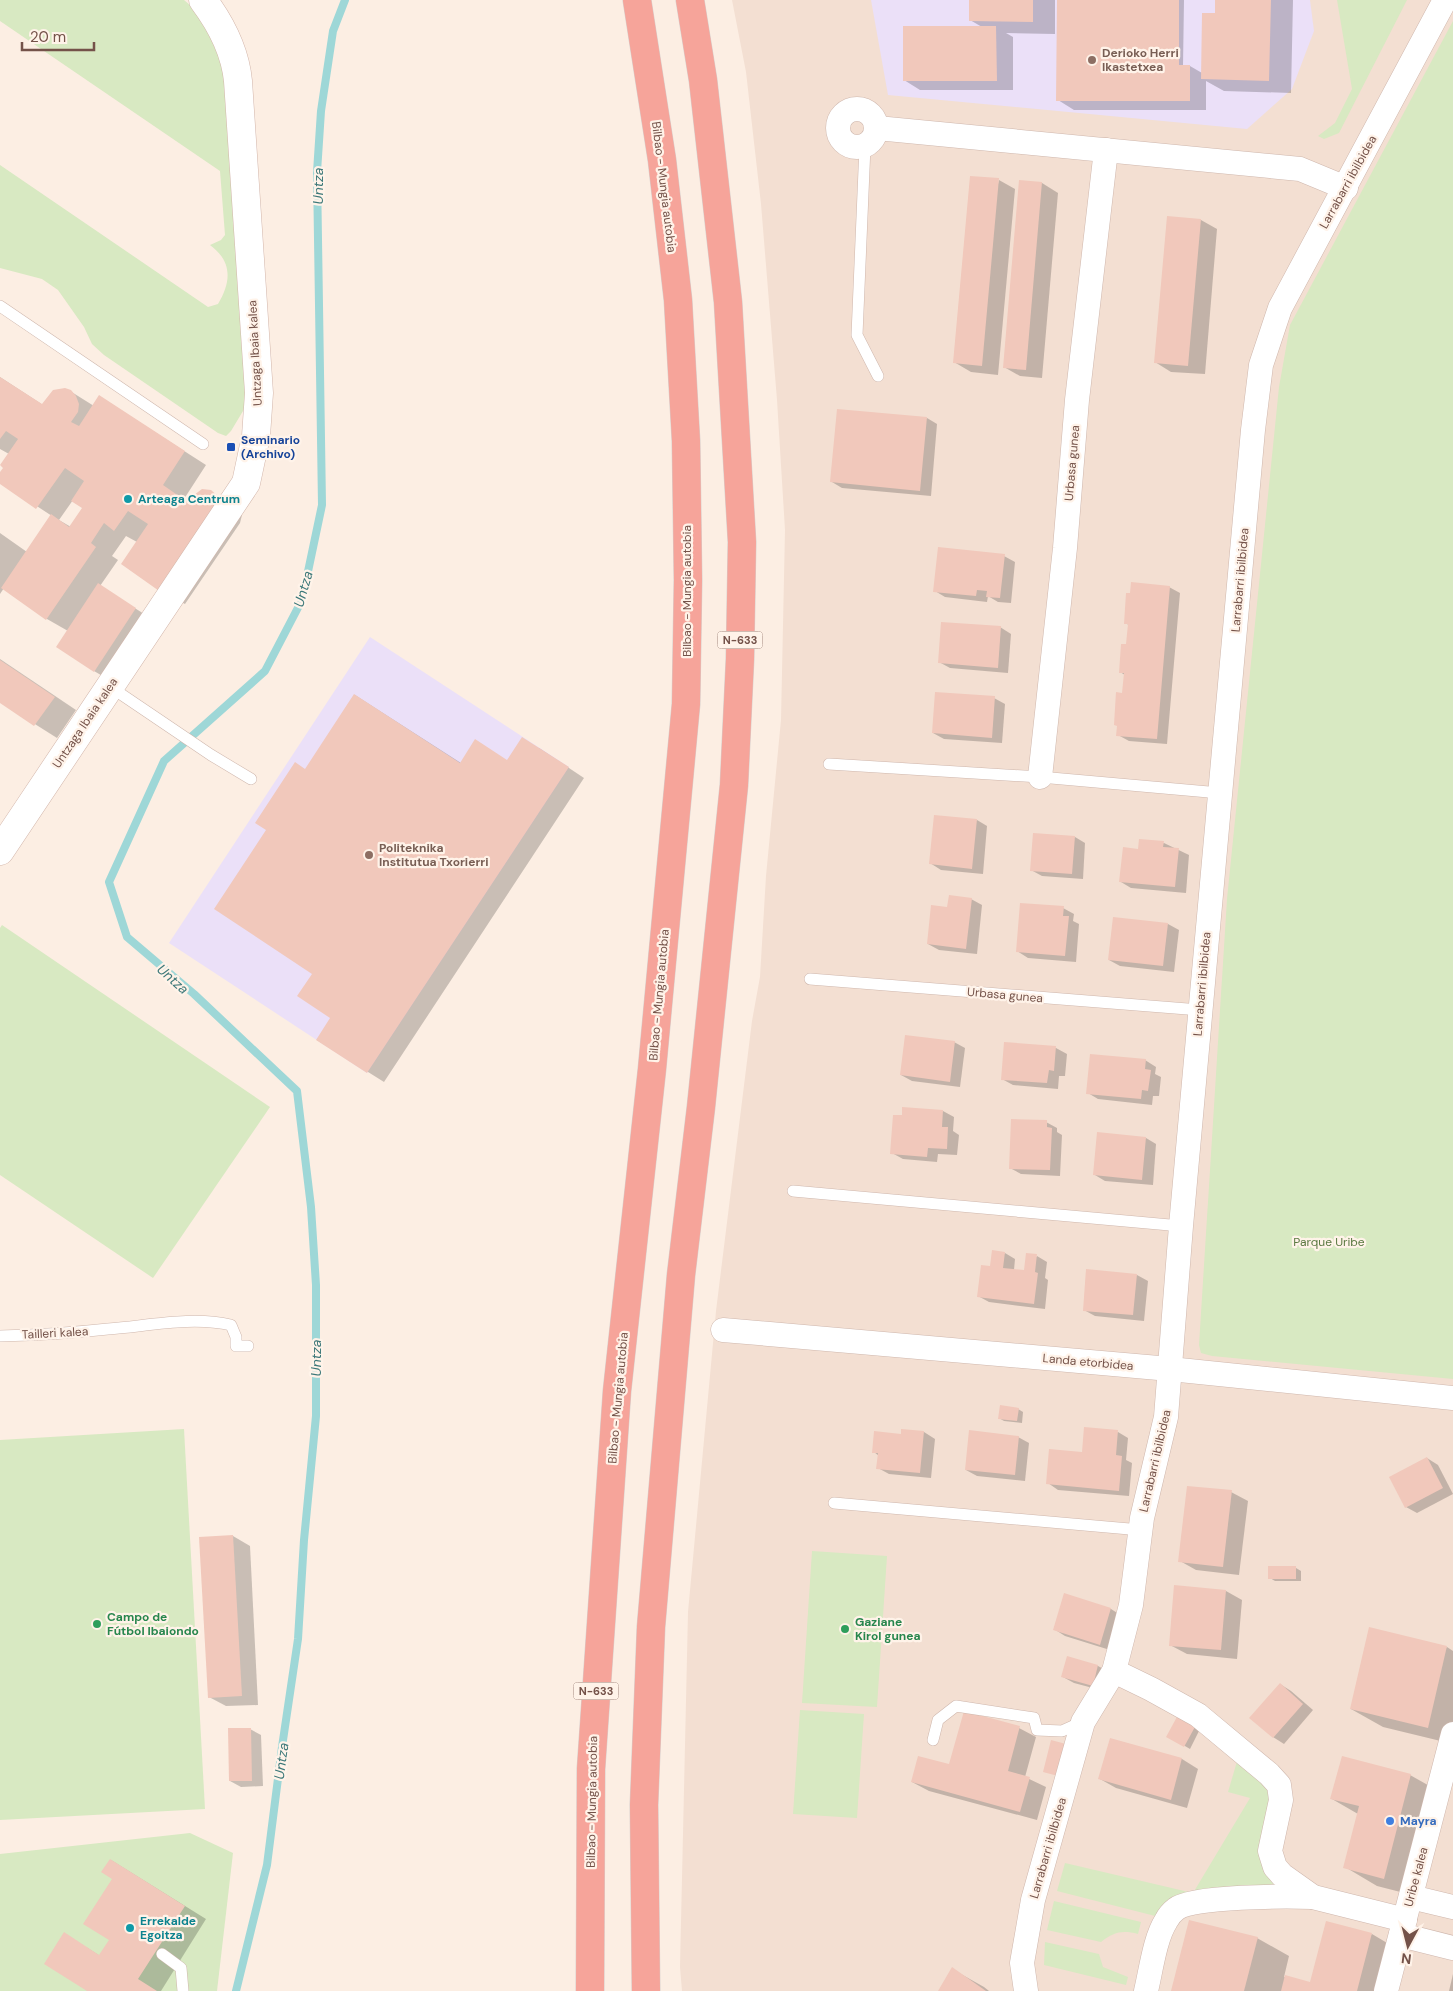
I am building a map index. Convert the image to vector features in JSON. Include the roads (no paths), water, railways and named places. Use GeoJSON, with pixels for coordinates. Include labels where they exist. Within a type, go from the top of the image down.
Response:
{"type":"FeatureCollection","features":[{"type":"Feature","properties":{"kind":"highway","name":"N-633"},"geometry":{"type":"LineString","coordinates":[[646,1991],[644,1795],[651,1628],[681,1275],[701,1107],[734,785],[740,659],[742,542],[728,302],[703,80],[690,2]]}},
{"type":"Feature","properties":{"kind":"highway","name":"Bilbao - Mungia autobia"},"geometry":{"type":"LineString","coordinates":[[590,1991],[591,1769],[617,1392],[652,1069],[686,704],[688,580],[686,441],[678,300],[662,160],[638,5]]}},
{"type":"Feature","properties":{"kind":"street","name":"Untzaga Ibaia kalea"},"geometry":{"type":"LineString","coordinates":[[0,851],[246,484],[256,436],[259,393],[237,68],[222,29],[203,0]]}},
{"type":"Feature","properties":{"kind":"street","name":"Larrabarri ibilbidea"},"geometry":{"type":"LineString","coordinates":[[1026,1991],[1022,1962],[1034,1900],[1083,1722],[1114,1671],[1131,1605],[1142,1518],[1166,1417],[1200,1010],[1253,430],[1261,365],[1280,308],[1346,188],[1445,0]]}},
{"type":"Feature","properties":{"kind":"street"},"geometry":{"type":"LineString","coordinates":[[871,137],[1106,150],[1300,169],[1346,188]]}},
{"type":"Feature","properties":{"kind":"street","name":"Urbasa gunea"},"geometry":{"type":"LineString","coordinates":[[1040,777],[1065,548],[1077,400],[1106,150]]}},
{"type":"Feature","properties":{"kind":"street","name":"Landa etorbidea"},"geometry":{"type":"LineString","coordinates":[[723,1330],[1170,1370],[1453,1398]]}},
{"type":"Feature","properties":{"kind":"street"},"geometry":{"type":"LineString","coordinates":[[1114,1671],[1198,1715],[1269,1774],[1279,1785],[1281,1800],[1270,1851],[1275,1867],[1282,1875],[1313,1897],[1403,1928],[1453,1948]]}},
{"type":"Feature","properties":{"kind":"street","name":"Uribe kalea"},"geometry":{"type":"LineString","coordinates":[[1386,1991],[1452,1738]]}},
{"type":"Feature","properties":{"kind":"street"},"geometry":{"type":"LineString","coordinates":[[1146,1991],[1159,1933],[1166,1920],[1176,1908],[1198,1902],[1271,1896],[1313,1897]]}},
{"type":"Feature","properties":{"kind":"street"},"geometry":{"type":"LineString","coordinates":[[1411,1897],[1453,1907]]}},
{"type":"Feature","properties":{"kind":"lane"},"geometry":{"type":"LineString","coordinates":[[871,137],[857,335],[878,376]]}},
{"type":"Feature","properties":{"kind":"lane"},"geometry":{"type":"LineString","coordinates":[[0,306],[203,444]]}},
{"type":"Feature","properties":{"kind":"lane"},"geometry":{"type":"LineString","coordinates":[[109,686],[251,779]]}},
{"type":"Feature","properties":{"kind":"lane"},"geometry":{"type":"LineString","coordinates":[[829,764],[1040,777],[1220,793]]}},
{"type":"Feature","properties":{"kind":"lane","name":"Urbasa gunea"},"geometry":{"type":"LineString","coordinates":[[810,979],[1200,1010]]}},
{"type":"Feature","properties":{"kind":"lane"},"geometry":{"type":"LineString","coordinates":[[793,1191],[1181,1226]]}},
{"type":"Feature","properties":{"kind":"lane","name":"Tailleri kalea"},"geometry":{"type":"LineString","coordinates":[[0,1336],[56,1334],[213,1321],[231,1325],[236,1337],[236,1346],[248,1346]]}},
{"type":"Feature","properties":{"kind":"lane"},"geometry":{"type":"LineString","coordinates":[[834,1503],[1141,1530]]}},
{"type":"Feature","properties":{"kind":"lane"},"geometry":{"type":"LineString","coordinates":[[933,1740],[938,1720],[956,1706],[1034,1718],[1037,1730],[1062,1731],[1083,1722]]}},
{"type":"Feature","properties":{"kind":"lane"},"geometry":{"type":"LineString","coordinates":[[162,1954],[181,1968],[182,1991]]}},
{"type":"Feature","properties":{"kind":"waterway","name":"Untza"},"geometry":{"type":"LineString","coordinates":[[236,1991],[267,1865],[298,1639],[304,1540],[316,1416],[316,1285],[311,1207],[297,1091],[194,994],[127,937],[109,882],[164,761],[265,671],[302,600],[322,505],[317,172],[321,111],[333,31],[345,0]]}},
{"type":"Feature","properties":{"kind":"place","name":"Derioko Herri Ikastetxea"},"geometry":{"type":"Point","coordinates":[1092,60]}},
{"type":"Feature","properties":{"kind":"place","name":"Seminario (Archivo)"},"geometry":{"type":"Point","coordinates":[231,447]}},
{"type":"Feature","properties":{"kind":"place","name":"Arteaga Centrum"},"geometry":{"type":"Point","coordinates":[128,499]}},
{"type":"Feature","properties":{"kind":"place","name":"Politeknika Institutua Txorierri"},"geometry":{"type":"Point","coordinates":[369,855]}},
{"type":"Feature","properties":{"kind":"place","name":"Campo de Fútbol Ibaiondo"},"geometry":{"type":"Point","coordinates":[97,1624]}},
{"type":"Feature","properties":{"kind":"place","name":"Gaziane Kirol gunea"},"geometry":{"type":"Point","coordinates":[845,1629]}},
{"type":"Feature","properties":{"kind":"place","name":"Mayra"},"geometry":{"type":"Point","coordinates":[1390,1821]}},
{"type":"Feature","properties":{"kind":"place","name":"Errekalde Egoitza"},"geometry":{"type":"Point","coordinates":[130,1928]}},
{"type":"Feature","properties":{"kind":"park label","name":"Parque Uribe"},"geometry":{"type":"Point","coordinates":[1329,1242]}}]}
